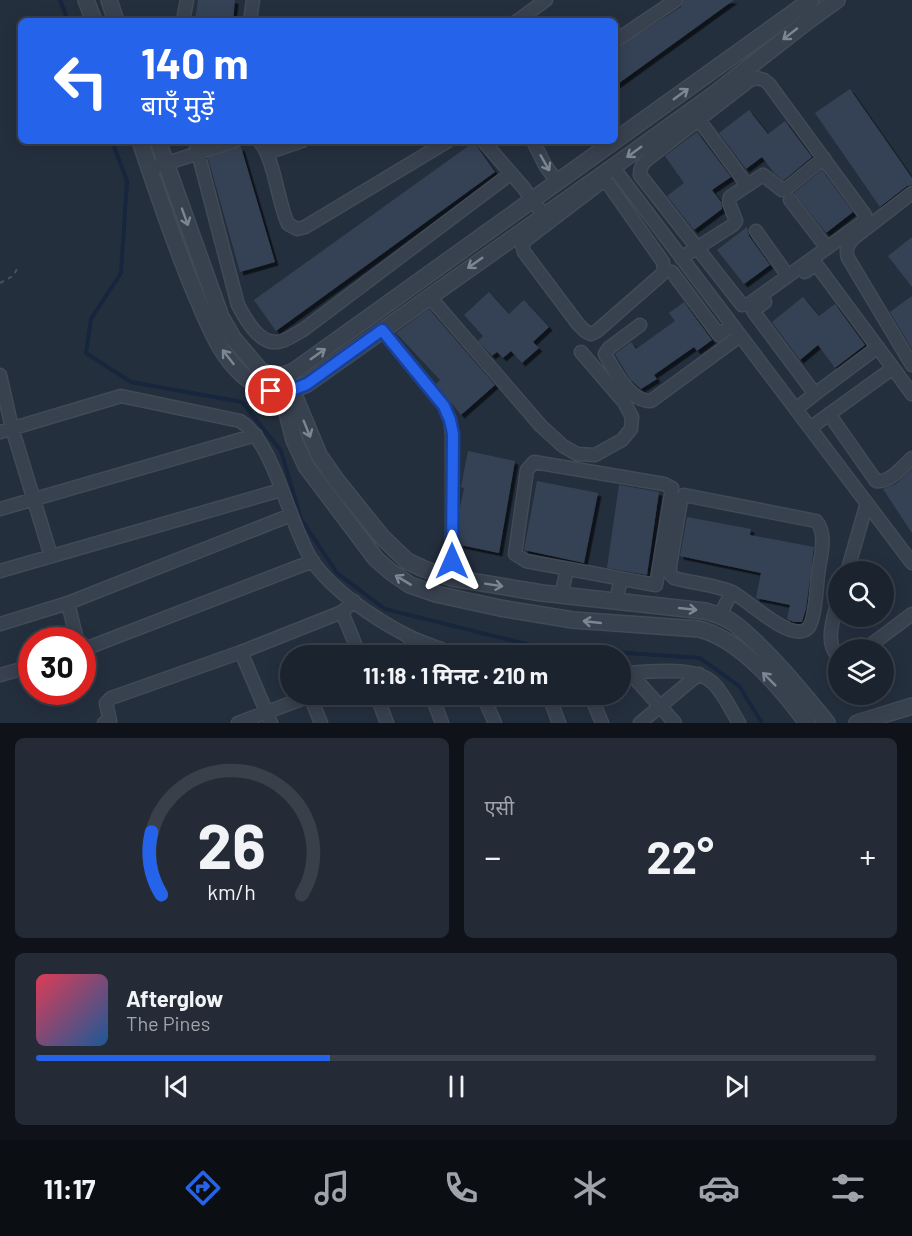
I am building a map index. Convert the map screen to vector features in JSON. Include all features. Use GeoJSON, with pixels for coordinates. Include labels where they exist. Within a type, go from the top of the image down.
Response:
{"type":"FeatureCollection","features":[{"type":"Feature","properties":{"kind":"street"},"geometry":{"type":"LineString","coordinates":[[86,0],[93,18]]}},
{"type":"Feature","properties":{"kind":"street"},"geometry":{"type":"LineString","coordinates":[[109,0],[115,18]]}},
{"type":"Feature","properties":{"kind":"street"},"geometry":{"type":"LineString","coordinates":[[184,18],[187,0]]}},
{"type":"Feature","properties":{"kind":"street"},"geometry":{"type":"LineString","coordinates":[[250,18],[253,0]]}},
{"type":"Feature","properties":{"kind":"street"},"geometry":{"type":"LineString","coordinates":[[521,18],[546,0]]}},
{"type":"Feature","properties":{"kind":"street"},"geometry":{"type":"LineString","coordinates":[[618,39],[676,0]]}},
{"type":"Feature","properties":{"kind":"street"},"geometry":{"type":"LineString","coordinates":[[618,139],[810,0]]}},
{"type":"Feature","properties":{"kind":"street"},"geometry":{"type":"LineString","coordinates":[[141,144],[175,245],[222,350],[246,377],[259,386],[287,391],[307,384],[429,296],[546,218],[603,181],[609,185],[663,262],[664,270],[597,331],[591,334],[578,324],[524,252],[522,244],[546,218],[613,167],[695,115],[750,80],[757,78],[769,84],[865,216],[863,222],[749,304],[742,305],[640,175],[640,170],[649,158],[695,115],[837,0]]}},
{"type":"Feature","properties":{"kind":"street"},"geometry":{"type":"LineString","coordinates":[[695,115],[747,185]]}},
{"type":"Feature","properties":{"kind":"street"},"geometry":{"type":"LineString","coordinates":[[159,144],[221,317],[240,349],[260,370],[281,375],[294,371],[612,144]]}},
{"type":"Feature","properties":{"kind":"street"},"geometry":{"type":"LineString","coordinates":[[149,169],[197,146],[212,144]]}},
{"type":"Feature","properties":{"kind":"street"},"geometry":{"type":"LineString","coordinates":[[261,144],[267,153],[283,214],[288,224],[297,229],[305,227],[443,144]]}},
{"type":"Feature","properties":{"kind":"street"},"geometry":{"type":"LineString","coordinates":[[267,153],[293,144]]}},
{"type":"Feature","properties":{"kind":"street"},"geometry":{"type":"LineString","coordinates":[[485,144],[534,200],[546,218]]}},
{"type":"Feature","properties":{"kind":"street"},"geometry":{"type":"LineString","coordinates":[[534,144],[545,165],[558,183]]}},
{"type":"Feature","properties":{"kind":"street"},"geometry":{"type":"LineString","coordinates":[[197,146],[238,305],[249,324],[266,340],[275,342],[282,341],[303,330],[510,174]]}},
{"type":"Feature","properties":{"kind":"street"},"geometry":{"type":"LineString","coordinates":[[689,268],[701,252],[736,221],[729,203],[730,197],[763,175],[782,190],[786,189],[824,158]]}},
{"type":"Feature","properties":{"kind":"street"},"geometry":{"type":"LineString","coordinates":[[613,167],[912,562]]}},
{"type":"Feature","properties":{"kind":"street"},"geometry":{"type":"LineString","coordinates":[[912,193],[855,237],[846,251],[912,365]]}},
{"type":"Feature","properties":{"kind":"street"},"geometry":{"type":"LineString","coordinates":[[790,200],[827,248]]}},
{"type":"Feature","properties":{"kind":"street"},"geometry":{"type":"LineString","coordinates":[[756,231],[788,276]]}},
{"type":"Feature","properties":{"kind":"street"},"geometry":{"type":"LineString","coordinates":[[656,252],[669,242]]}},
{"type":"Feature","properties":{"kind":"street"},"geometry":{"type":"LineString","coordinates":[[681,258],[701,252]]}},
{"type":"Feature","properties":{"kind":"street"},"geometry":{"type":"LineString","coordinates":[[815,394],[753,311],[816,264],[912,394]]}},
{"type":"Feature","properties":{"kind":"street"},"geometry":{"type":"LineString","coordinates":[[672,272],[723,340]]}},
{"type":"Feature","properties":{"kind":"street"},"geometry":{"type":"LineString","coordinates":[[429,296],[541,426],[563,446],[578,454],[594,455],[622,440],[631,429],[632,417],[624,402],[581,352]]}},
{"type":"Feature","properties":{"kind":"street"},"geometry":{"type":"LineString","coordinates":[[640,325],[605,354],[632,394],[643,401],[651,401],[723,340],[732,325]]}},
{"type":"Feature","properties":{"kind":"street"},"geometry":{"type":"LineString","coordinates":[[382,330],[444,406],[450,420],[453,434],[452,578]]}},
{"type":"Feature","properties":{"kind":"street"},"geometry":{"type":"LineString","coordinates":[[723,340],[740,336]]}},
{"type":"Feature","properties":{"kind":"street"},"geometry":{"type":"LineString","coordinates":[[796,409],[878,347]]}},
{"type":"Feature","properties":{"kind":"street"},"geometry":{"type":"LineString","coordinates":[[810,428],[893,368]]}},
{"type":"Feature","properties":{"kind":"street"},"geometry":{"type":"LineString","coordinates":[[0,375],[6,430],[35,499],[51,556]]}},
{"type":"Feature","properties":{"kind":"street"},"geometry":{"type":"LineString","coordinates":[[281,375],[319,455],[382,537],[407,561],[452,578],[561,595],[705,611],[720,615],[735,624],[762,649],[827,723]]}},
{"type":"Feature","properties":{"kind":"street"},"geometry":{"type":"LineString","coordinates":[[287,391],[294,440],[306,466],[376,559],[410,585],[436,594],[500,608],[584,621],[714,632],[734,645],[770,679],[807,723]]}},
{"type":"Feature","properties":{"kind":"street"},"geometry":{"type":"LineString","coordinates":[[6,430],[121,396],[240,421],[256,435],[313,561],[354,601],[409,636],[432,645]]}},
{"type":"Feature","properties":{"kind":"street"},"geometry":{"type":"LineString","coordinates":[[829,414],[876,481],[883,482],[890,478],[912,458]]}},
{"type":"Feature","properties":{"kind":"street"},"geometry":{"type":"LineString","coordinates":[[0,509],[256,435]]}},
{"type":"Feature","properties":{"kind":"street"},"geometry":{"type":"LineString","coordinates":[[534,462],[664,484],[672,488],[656,585],[621,579],[526,561],[515,554],[527,470],[534,462]]}},
{"type":"Feature","properties":{"kind":"street"},"geometry":{"type":"LineString","coordinates":[[0,571],[281,490]]}},
{"type":"Feature","properties":{"kind":"street"},"geometry":{"type":"LineString","coordinates":[[684,495],[816,521],[821,526],[823,539],[817,586],[808,628],[802,631],[785,629],[732,592],[674,578],[670,574],[681,500],[684,495]]}},
{"type":"Feature","properties":{"kind":"street"},"geometry":{"type":"LineString","coordinates":[[850,561],[867,503]]}},
{"type":"Feature","properties":{"kind":"street"},"geometry":{"type":"LineString","coordinates":[[0,624],[69,603],[291,515]]}},
{"type":"Feature","properties":{"kind":"street"},"geometry":{"type":"LineString","coordinates":[[96,645],[313,561]]}},
{"type":"Feature","properties":{"kind":"street"},"geometry":{"type":"LineString","coordinates":[[561,595],[567,570]]}},
{"type":"Feature","properties":{"kind":"street"},"geometry":{"type":"LineString","coordinates":[[616,601],[621,579]]}},
{"type":"Feature","properties":{"kind":"street"},"geometry":{"type":"LineString","coordinates":[[720,615],[732,592]]}},
{"type":"Feature","properties":{"kind":"street"},"geometry":{"type":"LineString","coordinates":[[108,722],[106,703],[111,698],[241,652],[342,612],[354,601]]}},
{"type":"Feature","properties":{"kind":"street"},"geometry":{"type":"LineString","coordinates":[[69,603],[74,627]]}},
{"type":"Feature","properties":{"kind":"street"},"geometry":{"type":"LineString","coordinates":[[342,612],[356,645]]}},
{"type":"Feature","properties":{"kind":"street"},"geometry":{"type":"LineString","coordinates":[[879,639],[912,614]]}},
{"type":"Feature","properties":{"kind":"street"},"geometry":{"type":"LineString","coordinates":[[409,636],[412,645]]}},
{"type":"Feature","properties":{"kind":"street"},"geometry":{"type":"LineString","coordinates":[[241,652],[268,718]]}},
{"type":"Feature","properties":{"kind":"street"},"geometry":{"type":"LineString","coordinates":[[0,675],[18,670]]}},
{"type":"Feature","properties":{"kind":"street"},"geometry":{"type":"LineString","coordinates":[[631,673],[699,674],[711,681],[720,692],[739,723]]}},
{"type":"Feature","properties":{"kind":"street"},"geometry":{"type":"LineString","coordinates":[[640,723],[699,674]]}},
{"type":"Feature","properties":{"kind":"street"},"geometry":{"type":"LineString","coordinates":[[631,678],[675,723]]}},
{"type":"Feature","properties":{"kind":"street"},"geometry":{"type":"LineString","coordinates":[[238,723],[268,718],[293,705]]}},
{"type":"Feature","properties":{"kind":"street"},"geometry":{"type":"LineString","coordinates":[[315,705],[321,723]]}},
{"type":"Feature","properties":{"kind":"street"},"geometry":{"type":"LineString","coordinates":[[380,705],[387,723]]}},
{"type":"Feature","properties":{"kind":"street"},"geometry":{"type":"LineString","coordinates":[[435,705],[442,723]]}},
{"type":"Feature","properties":{"kind":"street"},"geometry":{"type":"LineString","coordinates":[[487,705],[495,723]]}},
{"type":"Feature","properties":{"kind":"street"},"geometry":{"type":"LineString","coordinates":[[552,705],[559,723]]}},
{"type":"Feature","properties":{"kind":"street"},"geometry":{"type":"LineString","coordinates":[[595,705],[602,723]]}},
{"type":"Feature","properties":{"kind":"street"},"geometry":{"type":"LineString","coordinates":[[856,723],[912,706]]}},
{"type":"Feature","properties":{"kind":"path"},"geometry":{"type":"LineString","coordinates":[[0,283],[13,276],[17,269]]}},
{"type":"Feature","properties":{"kind":"building"},"geometry":{"type":"Polygon","coordinates":[[[198,0],[235,0],[233,18],[195,18],[198,0]]]}},
{"type":"Feature","properties":{"kind":"building"},"geometry":{"type":"Polygon","coordinates":[[[684,0],[734,0],[618,84],[618,47],[681,7],[684,0]]]}},
{"type":"Feature","properties":{"kind":"building"},"geometry":{"type":"Polygon","coordinates":[[[850,89],[912,178],[912,185],[907,186],[880,207],[815,113],[850,89]]]}},
{"type":"Feature","properties":{"kind":"building"},"geometry":{"type":"Polygon","coordinates":[[[749,110],[768,134],[785,121],[812,157],[783,181],[762,157],[746,169],[719,133],[749,110]]]}},
{"type":"Feature","properties":{"kind":"building"},"geometry":{"type":"Polygon","coordinates":[[[697,132],[731,177],[712,190],[721,202],[722,209],[694,230],[667,196],[684,183],[665,156],[697,132]]]}},
{"type":"Feature","properties":{"kind":"building"},"geometry":{"type":"Polygon","coordinates":[[[471,144],[475,144],[495,172],[276,331],[254,300],[471,144]]]}},
{"type":"Feature","properties":{"kind":"building"},"geometry":{"type":"Polygon","coordinates":[[[241,147],[275,262],[240,272],[208,158],[241,147]]]}},
{"type":"Feature","properties":{"kind":"building"},"geometry":{"type":"Polygon","coordinates":[[[822,170],[853,212],[826,233],[794,193],[822,170]]]}},
{"type":"Feature","properties":{"kind":"building"},"geometry":{"type":"Polygon","coordinates":[[[747,227],[749,236],[770,265],[744,284],[717,250],[747,227]]]}},
{"type":"Feature","properties":{"kind":"building"},"geometry":{"type":"Polygon","coordinates":[[[912,237],[912,287],[888,256],[912,237]]]}},
{"type":"Feature","properties":{"kind":"building"},"geometry":{"type":"Polygon","coordinates":[[[489,292],[509,314],[524,300],[549,327],[533,342],[539,348],[522,363],[511,351],[503,358],[497,352],[492,356],[478,341],[483,336],[464,315],[489,292]]]}},
{"type":"Feature","properties":{"kind":"building"},"geometry":{"type":"Polygon","coordinates":[[[912,296],[912,349],[890,312],[912,296]]]}},
{"type":"Feature","properties":{"kind":"building"},"geometry":{"type":"Polygon","coordinates":[[[803,297],[819,316],[835,304],[865,345],[835,368],[818,345],[800,360],[772,322],[803,297]]]}},
{"type":"Feature","properties":{"kind":"building"},"geometry":{"type":"Polygon","coordinates":[[[684,302],[712,340],[697,351],[694,347],[654,375],[657,379],[641,389],[630,379],[615,354],[631,342],[636,349],[675,321],[669,313],[684,302]]]}},
{"type":"Feature","properties":{"kind":"building"},"geometry":{"type":"Polygon","coordinates":[[[429,309],[495,385],[461,415],[436,384],[440,380],[396,333],[429,309]]]}},
{"type":"Feature","properties":{"kind":"building"},"geometry":{"type":"Polygon","coordinates":[[[468,451],[515,461],[499,553],[460,545],[460,508],[464,488],[461,487],[468,451]]]}},
{"type":"Feature","properties":{"kind":"building"},"geometry":{"type":"Polygon","coordinates":[[[912,469],[912,533],[883,489],[896,484],[912,469]]]}},
{"type":"Feature","properties":{"kind":"building"},"geometry":{"type":"Polygon","coordinates":[[[537,481],[598,493],[584,563],[524,550],[537,481]]]}},
{"type":"Feature","properties":{"kind":"building"},"geometry":{"type":"Polygon","coordinates":[[[619,485],[659,492],[647,575],[607,568],[619,485]]]}},
{"type":"Feature","properties":{"kind":"building"},"geometry":{"type":"Polygon","coordinates":[[[687,517],[751,529],[750,535],[814,547],[806,609],[802,622],[787,619],[790,605],[756,598],[761,573],[680,556],[687,517]]]}},
{"type":"Feature","properties":{"kind":"waterway"},"geometry":{"type":"LineString","coordinates":[[60,0],[67,18]]}},
{"type":"Feature","properties":{"kind":"waterway"},"geometry":{"type":"LineString","coordinates":[[113,144],[127,181],[121,273],[91,319],[86,353],[131,382],[242,402],[281,451],[301,519],[337,573],[385,609],[538,647],[700,658],[739,686],[762,723]]}},
{"type":"Feature","properties":{"kind":"route"},"geometry":{"type":"LineString","coordinates":[[271,391],[282,392],[307,384],[382,330],[448,412],[453,434],[452,561]]}}]}
